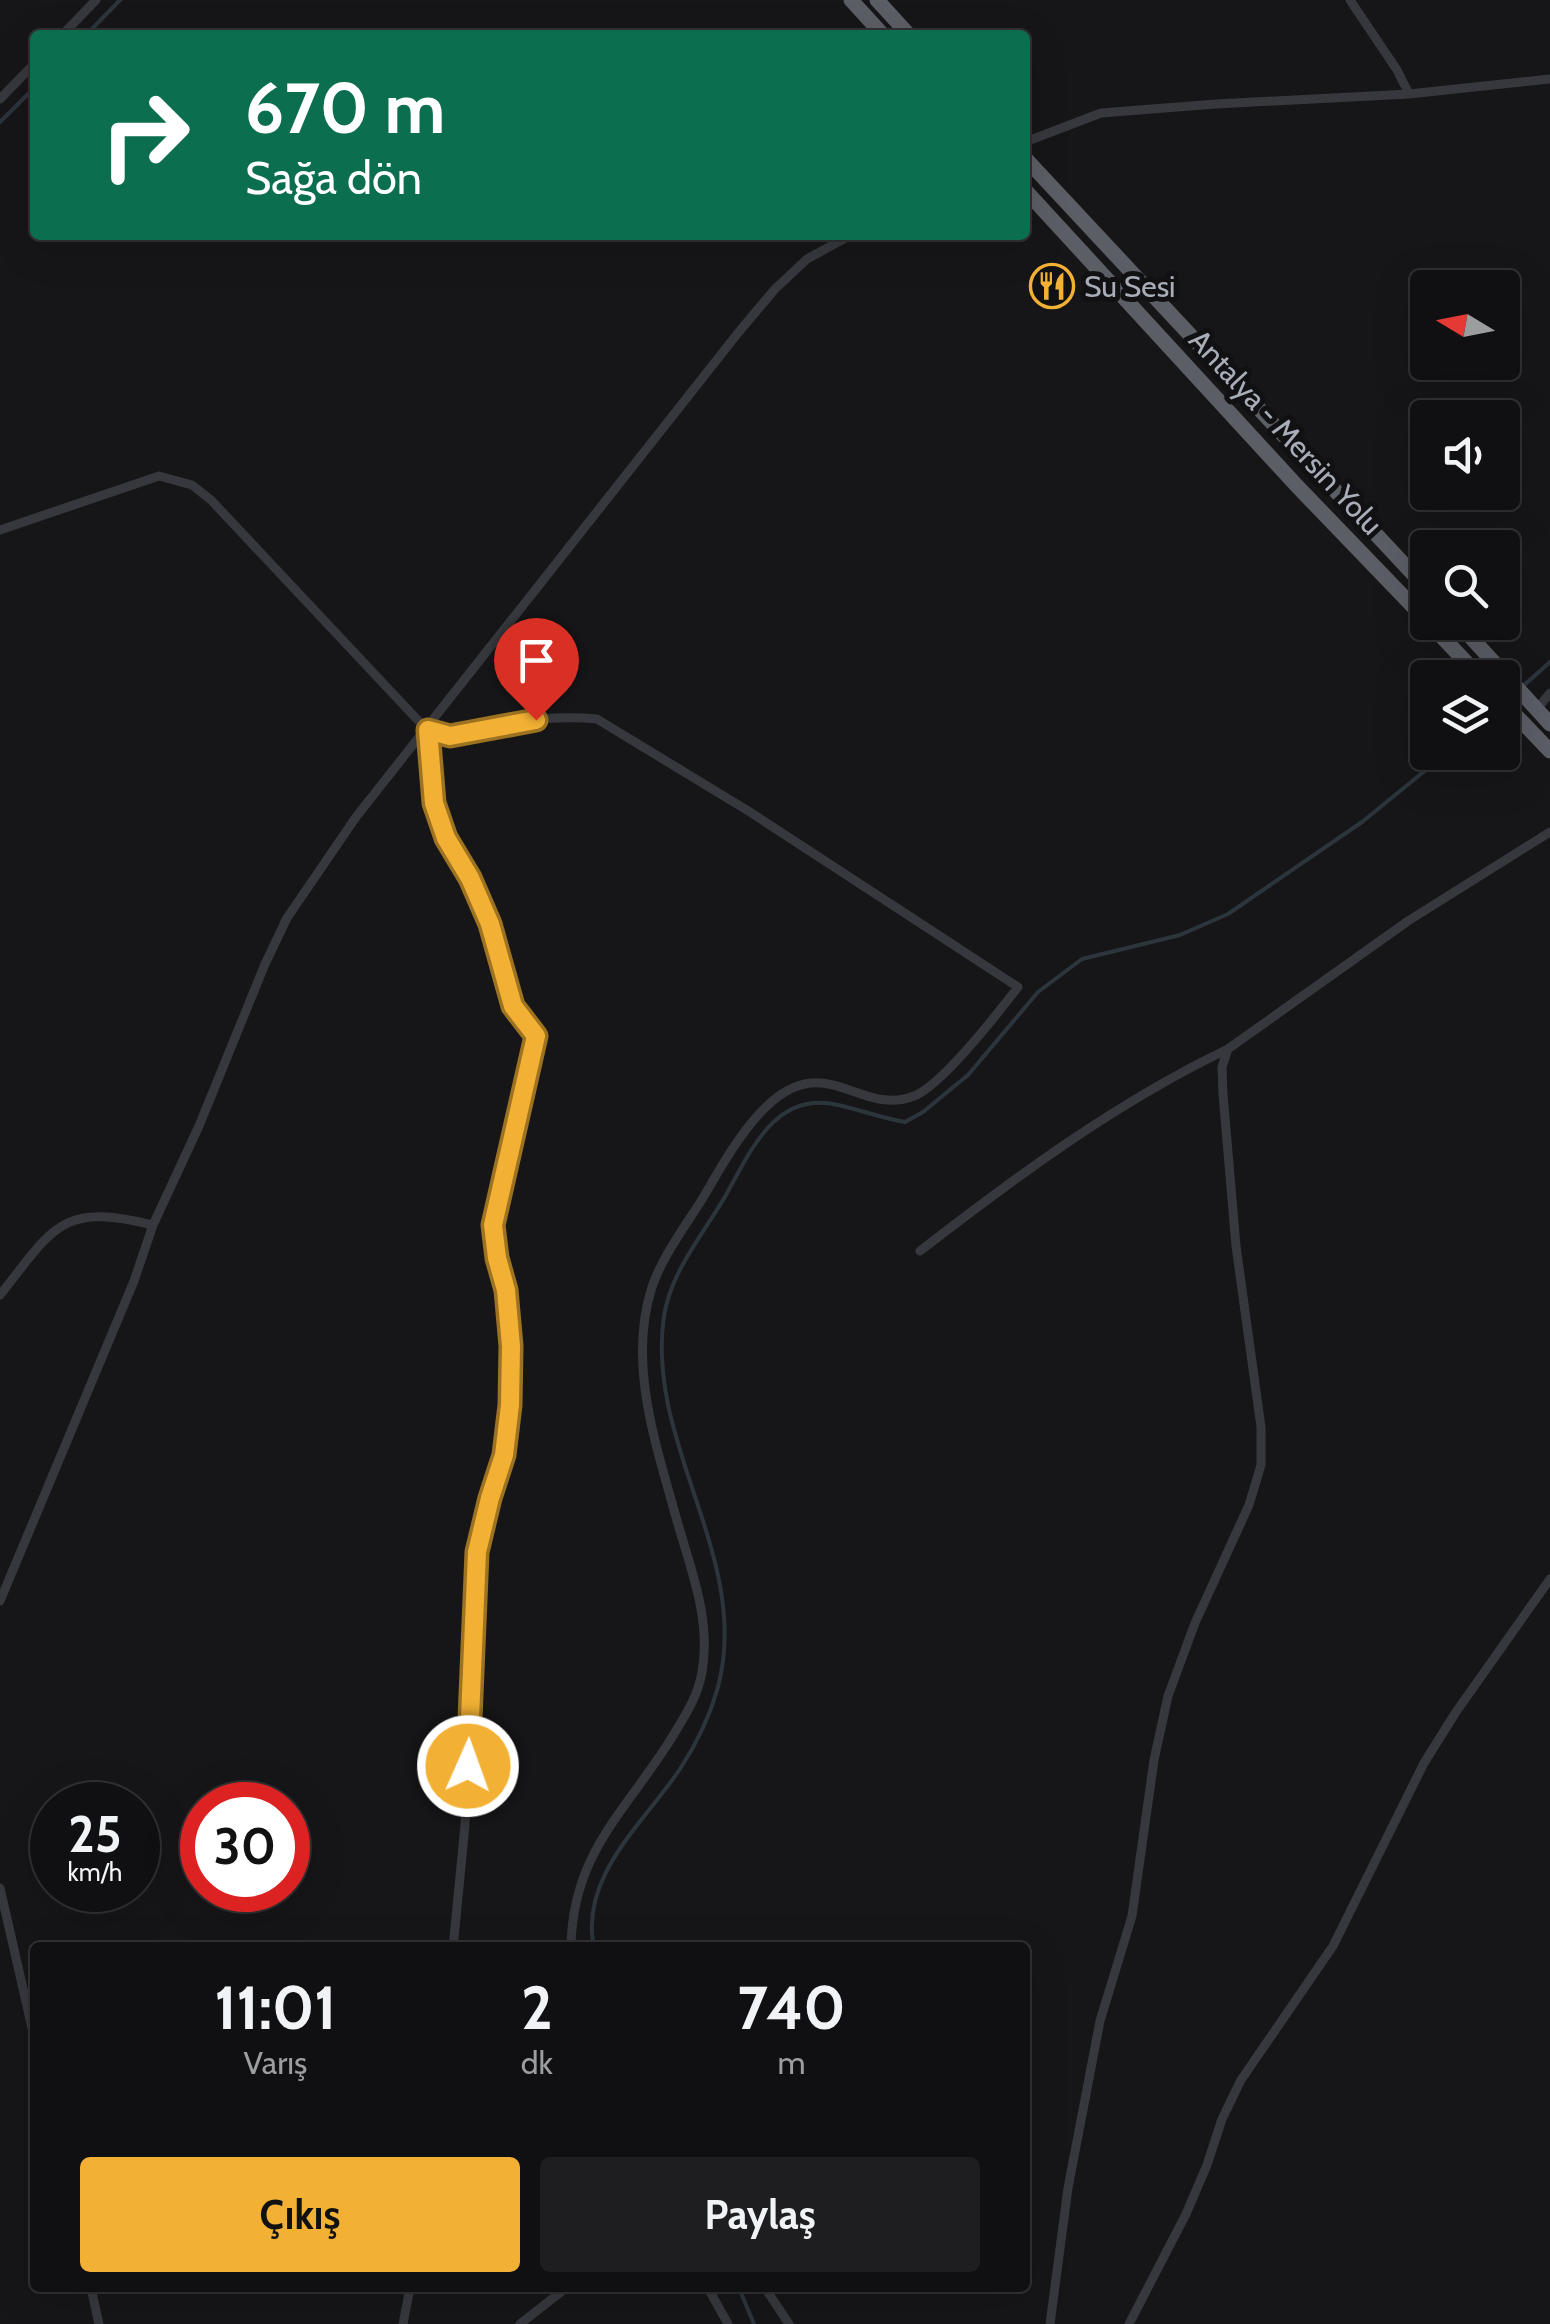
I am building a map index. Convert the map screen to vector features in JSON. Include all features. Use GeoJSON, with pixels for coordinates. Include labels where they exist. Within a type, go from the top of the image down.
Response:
{"type":"FeatureCollection","features":[{"type":"Feature","properties":{"kind":"highway"},"geometry":{"type":"LineString","coordinates":[[851,0],[878,30]]}},
{"type":"Feature","properties":{"kind":"highway"},"geometry":{"type":"LineString","coordinates":[[876,0],[905,30]]}},
{"type":"Feature","properties":{"kind":"highway","name":"Antalya - Mersin Yolu"},"geometry":{"type":"LineString","coordinates":[[1030,163],[1410,571]]}},
{"type":"Feature","properties":{"kind":"highway","name":"Antalya - Mersin Yolu"},"geometry":{"type":"LineString","coordinates":[[1030,195],[1410,603]]}},
{"type":"Feature","properties":{"kind":"highway","name":"Antalya - Mersin Yolu"},"geometry":{"type":"LineString","coordinates":[[1445,640],[1464,660]]}},
{"type":"Feature","properties":{"kind":"highway"},"geometry":{"type":"LineString","coordinates":[[1473,640],[1550,724]]}},
{"type":"Feature","properties":{"kind":"highway"},"geometry":{"type":"LineString","coordinates":[[1520,719],[1550,751]]}},
{"type":"Feature","properties":{"kind":"street"},"geometry":{"type":"LineString","coordinates":[[67,30],[96,0]]}},
{"type":"Feature","properties":{"kind":"street"},"geometry":{"type":"LineString","coordinates":[[1350,0],[1409,94]]}},
{"type":"Feature","properties":{"kind":"street"},"geometry":{"type":"LineString","coordinates":[[0,99],[30,68]]}},
{"type":"Feature","properties":{"kind":"street"},"geometry":{"type":"LineString","coordinates":[[1030,140],[1101,114],[1409,94],[1550,79]]}},
{"type":"Feature","properties":{"kind":"street"},"geometry":{"type":"LineString","coordinates":[[0,1601],[134,1281],[153,1225],[287,918],[356,817],[775,289],[807,259],[842,240]]}},
{"type":"Feature","properties":{"kind":"street"},"geometry":{"type":"LineString","coordinates":[[0,530],[159,476],[192,485],[211,500],[428,730],[450,736],[504,723],[568,716],[597,719],[750,812],[1018,987],[992,1022],[934,1084],[914,1096],[893,1100],[863,1095],[830,1081],[809,1082],[762,1110],[740,1137],[653,1284],[644,1319],[646,1403],[696,1581],[704,1628],[702,1671],[696,1698],[587,1865],[571,1917],[571,1942]]}},
{"type":"Feature","properties":{"kind":"street"},"geometry":{"type":"LineString","coordinates":[[1533,706],[1550,693]]}},
{"type":"Feature","properties":{"kind":"street"},"geometry":{"type":"LineString","coordinates":[[428,730],[434,803],[446,838],[470,878],[490,924],[513,1006],[536,1036],[493,1225],[506,1290],[511,1346],[510,1405],[504,1455],[477,1552],[465,1825],[454,1942]]}},
{"type":"Feature","properties":{"kind":"street"},"geometry":{"type":"LineString","coordinates":[[920,1251],[1002,1188],[1111,1114],[1186,1068],[1228,1049],[1408,922],[1550,832]]}},
{"type":"Feature","properties":{"kind":"street"},"geometry":{"type":"LineString","coordinates":[[1050,2324],[1068,2188],[1100,2021],[1132,1916],[1154,1760],[1168,1696],[1195,1623],[1249,1505],[1261,1465],[1261,1427],[1236,1246],[1222,1067],[1228,1049]]}},
{"type":"Feature","properties":{"kind":"street"},"geometry":{"type":"LineString","coordinates":[[0,1295],[57,1227],[75,1218],[91,1214],[119,1216],[153,1225]]}},
{"type":"Feature","properties":{"kind":"street"},"geometry":{"type":"LineString","coordinates":[[1128,2324],[1186,2214],[1241,2080],[1333,1946],[1424,1763],[1550,1579]]}},
{"type":"Feature","properties":{"kind":"street"},"geometry":{"type":"LineString","coordinates":[[0,1888],[30,2019]]}},
{"type":"Feature","properties":{"kind":"street"},"geometry":{"type":"LineString","coordinates":[[92,2292],[99,2324]]}},
{"type":"Feature","properties":{"kind":"street"},"geometry":{"type":"LineString","coordinates":[[404,2324],[409,2292]]}},
{"type":"Feature","properties":{"kind":"street"},"geometry":{"type":"LineString","coordinates":[[520,2324],[561,2292]]}},
{"type":"Feature","properties":{"kind":"street"},"geometry":{"type":"LineString","coordinates":[[710,2292],[728,2324]]}},
{"type":"Feature","properties":{"kind":"street"},"geometry":{"type":"LineString","coordinates":[[768,2292],[789,2324]]}},
{"type":"Feature","properties":{"kind":"waterway"},"geometry":{"type":"LineString","coordinates":[[91,30],[120,0]]}},
{"type":"Feature","properties":{"kind":"waterway"},"geometry":{"type":"LineString","coordinates":[[0,122],[30,92]]}},
{"type":"Feature","properties":{"kind":"waterway"},"geometry":{"type":"LineString","coordinates":[[1521,688],[1550,662]]}},
{"type":"Feature","properties":{"kind":"waterway"},"geometry":{"type":"LineString","coordinates":[[594,1942],[596,1897],[605,1874],[686,1759],[718,1687],[725,1639],[721,1593],[669,1410],[662,1364],[664,1316],[681,1268],[756,1143],[782,1115],[798,1106],[838,1105],[905,1122],[923,1112],[968,1075],[1038,992],[1082,959],[1180,935],[1228,914],[1362,822],[1426,770]]}},
{"type":"Feature","properties":{"kind":"waterway"},"geometry":{"type":"LineString","coordinates":[[741,2292],[754,2324]]}},
{"type":"Feature","properties":{"kind":"place","name":"Su Sesi"},"geometry":{"type":"Point","coordinates":[1052,286]}},
{"type":"Feature","properties":{"kind":"route"},"geometry":{"type":"LineString","coordinates":[[468,1766],[477,1552],[504,1455],[510,1405],[511,1346],[506,1290],[493,1225],[536,1036],[513,1006],[490,924],[470,878],[446,838],[434,803],[428,730],[450,736],[536,720]]}}]}
